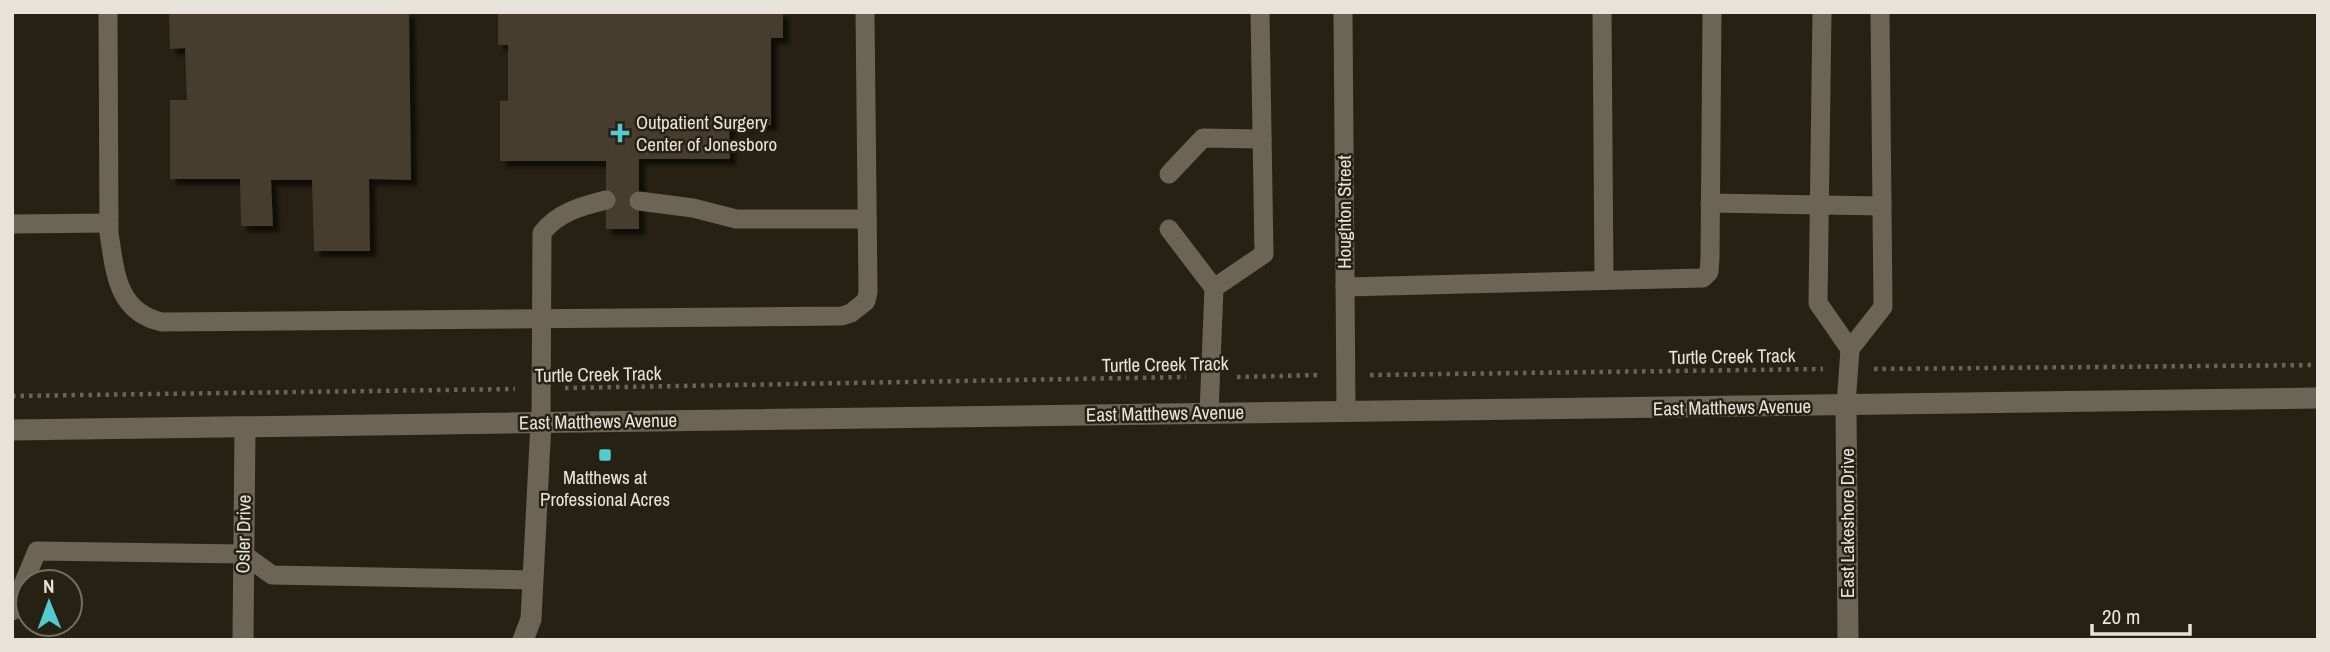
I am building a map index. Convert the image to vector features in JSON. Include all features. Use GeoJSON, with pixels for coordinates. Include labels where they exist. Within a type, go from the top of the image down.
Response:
{"type":"FeatureCollection","features":[{"type":"Feature","properties":{"kind":"street","name":"East Matthews Avenue"},"geometry":{"type":"LineString","coordinates":[[12,430],[2318,398]]}},
{"type":"Feature","properties":{"kind":"street","name":"East Lakeshore Drive"},"geometry":{"type":"LineString","coordinates":[[1846,405],[1848,640]]}},
{"type":"Feature","properties":{"kind":"street"},"geometry":{"type":"LineString","coordinates":[[523,640],[531,619],[541,422]]}},
{"type":"Feature","properties":{"kind":"street","name":"Osler Drive"},"geometry":{"type":"LineString","coordinates":[[243,640],[245,428]]}},
{"type":"Feature","properties":{"kind":"street"},"geometry":{"type":"LineString","coordinates":[[531,619],[539,640]]}},
{"type":"Feature","properties":{"kind":"lane"},"geometry":{"type":"LineString","coordinates":[[108,12],[109,223],[120,286],[126,299],[146,318],[162,322],[842,316],[866,301],[865,12]]}},
{"type":"Feature","properties":{"kind":"lane"},"geometry":{"type":"LineString","coordinates":[[1214,288],[1265,254],[1260,12]]}},
{"type":"Feature","properties":{"kind":"lane","name":"Houghton Street"},"geometry":{"type":"LineString","coordinates":[[1343,12],[1346,411]]}},
{"type":"Feature","properties":{"kind":"lane"},"geometry":{"type":"LineString","coordinates":[[1602,12],[1604,280]]}},
{"type":"Feature","properties":{"kind":"lane"},"geometry":{"type":"LineString","coordinates":[[1345,287],[1703,278],[1709,272],[1712,12]]}},
{"type":"Feature","properties":{"kind":"lane"},"geometry":{"type":"LineString","coordinates":[[1822,12],[1818,303],[1849,359]]}},
{"type":"Feature","properties":{"kind":"lane"},"geometry":{"type":"LineString","coordinates":[[1846,405],[1849,359],[1883,307],[1880,12]]}},
{"type":"Feature","properties":{"kind":"lane"},"geometry":{"type":"LineString","coordinates":[[1168,174],[1203,138],[1262,139]]}},
{"type":"Feature","properties":{"kind":"lane"},"geometry":{"type":"LineString","coordinates":[[541,422],[542,233],[551,221],[564,214],[606,200]]}},
{"type":"Feature","properties":{"kind":"lane"},"geometry":{"type":"LineString","coordinates":[[639,201],[694,208],[736,219],[867,219]]}},
{"type":"Feature","properties":{"kind":"lane"},"geometry":{"type":"LineString","coordinates":[[1710,203],[1882,206]]}},
{"type":"Feature","properties":{"kind":"lane"},"geometry":{"type":"LineString","coordinates":[[12,224],[109,223]]}},
{"type":"Feature","properties":{"kind":"lane"},"geometry":{"type":"LineString","coordinates":[[1170,229],[1214,288],[1209,413]]}},
{"type":"Feature","properties":{"kind":"lane"},"geometry":{"type":"LineString","coordinates":[[12,611],[37,551],[243,554],[272,575],[533,580]]}},
{"type":"Feature","properties":{"kind":"path","name":"Turtle Creek Track"},"geometry":{"type":"LineString","coordinates":[[12,396],[1346,375],[1849,359],[2318,365]]}},
{"type":"Feature","properties":{"kind":"building"},"geometry":{"type":"Polygon","coordinates":[[[169,12],[409,12],[411,180],[369,179],[370,251],[314,251],[312,180],[271,180],[273,226],[241,226],[240,179],[170,179],[170,100],[187,100],[185,48],[170,49],[169,12]]]}},
{"type":"Feature","properties":{"kind":"building"},"geometry":{"type":"Polygon","coordinates":[[[498,12],[783,12],[783,38],[771,38],[771,125],[729,125],[730,159],[639,159],[639,229],[606,229],[606,161],[500,161],[500,101],[508,101],[508,45],[498,45],[498,12]]]}},
{"type":"Feature","properties":{"kind":"place","name":"Outpatient Surgery Center of Jonesboro"},"geometry":{"type":"Point","coordinates":[620,133]}},
{"type":"Feature","properties":{"kind":"place","name":"Matthews at Professional Acres"},"geometry":{"type":"Point","coordinates":[605,455]}}]}
